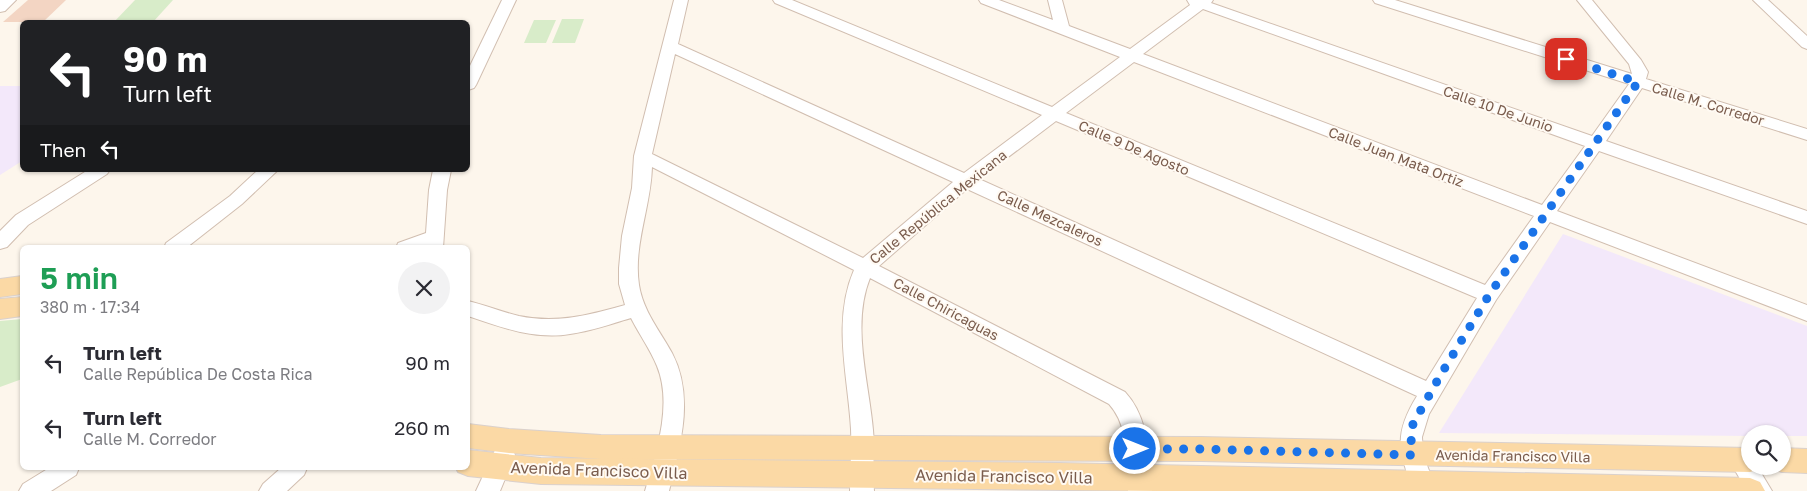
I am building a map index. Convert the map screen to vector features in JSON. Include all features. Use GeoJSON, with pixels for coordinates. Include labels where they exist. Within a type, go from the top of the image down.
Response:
{"type":"FeatureCollection","features":[{"type":"Feature","properties":{"kind":"main road"},"geometry":{"type":"LineString","coordinates":[[0,288],[20,285]]}},
{"type":"Feature","properties":{"kind":"main road"},"geometry":{"type":"LineString","coordinates":[[0,309],[20,306]]}},
{"type":"Feature","properties":{"kind":"main road","name":"Avenida Francisco Villa"},"geometry":{"type":"LineString","coordinates":[[470,438],[499,466]]}},
{"type":"Feature","properties":{"kind":"main road","name":"Avenida Francisco Villa"},"geometry":{"type":"LineString","coordinates":[[862,471],[1135,449],[1741,460]]}},
{"type":"Feature","properties":{"kind":"main road"},"geometry":{"type":"LineString","coordinates":[[1791,460],[1807,460]]}},
{"type":"Feature","properties":{"kind":"main road","name":"Avenida Francisco Villa"},"geometry":{"type":"LineString","coordinates":[[470,463],[540,471],[862,471],[1139,484],[1750,491]]}},
{"type":"Feature","properties":{"kind":"street"},"geometry":{"type":"LineString","coordinates":[[0,8],[8,0]]}},
{"type":"Feature","properties":{"kind":"street"},"geometry":{"type":"LineString","coordinates":[[470,75],[509,0]]}},
{"type":"Feature","properties":{"kind":"street"},"geometry":{"type":"LineString","coordinates":[[676,48],[681,0]]}},
{"type":"Feature","properties":{"kind":"street"},"geometry":{"type":"LineString","coordinates":[[662,470],[672,413],[672,382],[668,367],[636,309],[630,286],[628,262],[647,164],[676,48],[693,0]]}},
{"type":"Feature","properties":{"kind":"street","name":"Calle 9 De Agosto"},"geometry":{"type":"LineString","coordinates":[[780,0],[1489,295]]}},
{"type":"Feature","properties":{"kind":"street","name":"Calle Juan Mata Ortiz"},"geometry":{"type":"LineString","coordinates":[[986,0],[1807,313]]}},
{"type":"Feature","properties":{"kind":"street"},"geometry":{"type":"LineString","coordinates":[[1055,0],[1062,28]]}},
{"type":"Feature","properties":{"kind":"street","name":"Calle M. Corredor"},"geometry":{"type":"LineString","coordinates":[[1380,0],[1404,4],[1638,82],[1807,135]]}},
{"type":"Feature","properties":{"kind":"street"},"geometry":{"type":"LineString","coordinates":[[1424,487],[1412,455],[1411,437],[1413,424],[1430,392],[1489,295],[1544,213],[1638,82],[1640,72],[1636,62],[1584,0]]}},
{"type":"Feature","properties":{"kind":"street"},"geometry":{"type":"LineString","coordinates":[[1760,0],[1807,44]]}},
{"type":"Feature","properties":{"kind":"street","name":"Calle República Mexicana"},"geometry":{"type":"LineString","coordinates":[[862,471],[854,352],[854,313],[858,282],[865,267],[966,180],[1134,56],[1199,1]]}},
{"type":"Feature","properties":{"kind":"street","name":"Calle 10 De Junio"},"geometry":{"type":"LineString","coordinates":[[1199,1],[1807,218]]}},
{"type":"Feature","properties":{"kind":"street","name":"Calle Mezcaleros"},"geometry":{"type":"LineString","coordinates":[[676,48],[1430,392]]}},
{"type":"Feature","properties":{"kind":"street","name":"Calle Chiricaguas"},"geometry":{"type":"LineString","coordinates":[[647,164],[865,267],[1116,398],[1122,403],[1131,418],[1135,449]]}},
{"type":"Feature","properties":{"kind":"street"},"geometry":{"type":"LineString","coordinates":[[0,242],[22,220],[98,172]]}},
{"type":"Feature","properties":{"kind":"street"},"geometry":{"type":"LineString","coordinates":[[176,245],[236,200],[267,172]]}},
{"type":"Feature","properties":{"kind":"street"},"geometry":{"type":"LineString","coordinates":[[420,245],[434,242],[442,172]]}},
{"type":"Feature","properties":{"kind":"street"},"geometry":{"type":"LineString","coordinates":[[470,309],[519,324],[551,328],[590,322],[636,309]]}},
{"type":"Feature","properties":{"kind":"street"},"geometry":{"type":"LineString","coordinates":[[1135,449],[1139,484]]}},
{"type":"Feature","properties":{"kind":"street"},"geometry":{"type":"LineString","coordinates":[[31,491],[65,470]]}},
{"type":"Feature","properties":{"kind":"street"},"geometry":{"type":"LineString","coordinates":[[271,491],[294,470]]}},
{"type":"Feature","properties":{"kind":"street"},"geometry":{"type":"LineString","coordinates":[[1752,475],[1760,491]]}},
{"type":"Feature","properties":{"kind":"shaded area"},"geometry":{"type":"Polygon","coordinates":[[[0,86],[20,86],[20,162],[0,175],[0,86]]]}},
{"type":"Feature","properties":{"kind":"shaded area"},"geometry":{"type":"Polygon","coordinates":[[[1563,234],[1807,326],[1807,436],[1791,436],[1791,425],[1741,425],[1741,436],[1439,433],[1563,234]]]}},
{"type":"Feature","properties":{"kind":"green space"},"geometry":{"type":"Polygon","coordinates":[[[135,0],[173,0],[155,20],[116,20],[135,0]]]}},
{"type":"Feature","properties":{"kind":"green space"},"geometry":{"type":"Polygon","coordinates":[[[562,19],[584,19],[575,43],[552,43],[562,19]]]}},
{"type":"Feature","properties":{"kind":"green space"},"geometry":{"type":"Polygon","coordinates":[[[534,20],[556,20],[546,43],[524,43],[534,20]]]}},
{"type":"Feature","properties":{"kind":"green space"},"geometry":{"type":"Polygon","coordinates":[[[20,319],[20,380],[0,387],[0,321],[20,319]]]}},
{"type":"Feature","properties":{"kind":"building"},"geometry":{"type":"Polygon","coordinates":[[[28,0],[66,0],[45,20],[3,22],[28,0]]]}},
{"type":"Feature","properties":{"kind":"route"},"geometry":{"type":"LineString","coordinates":[[1135,449],[1412,455],[1411,437],[1413,424],[1489,295],[1544,213],[1638,82],[1566,59]]}}]}
